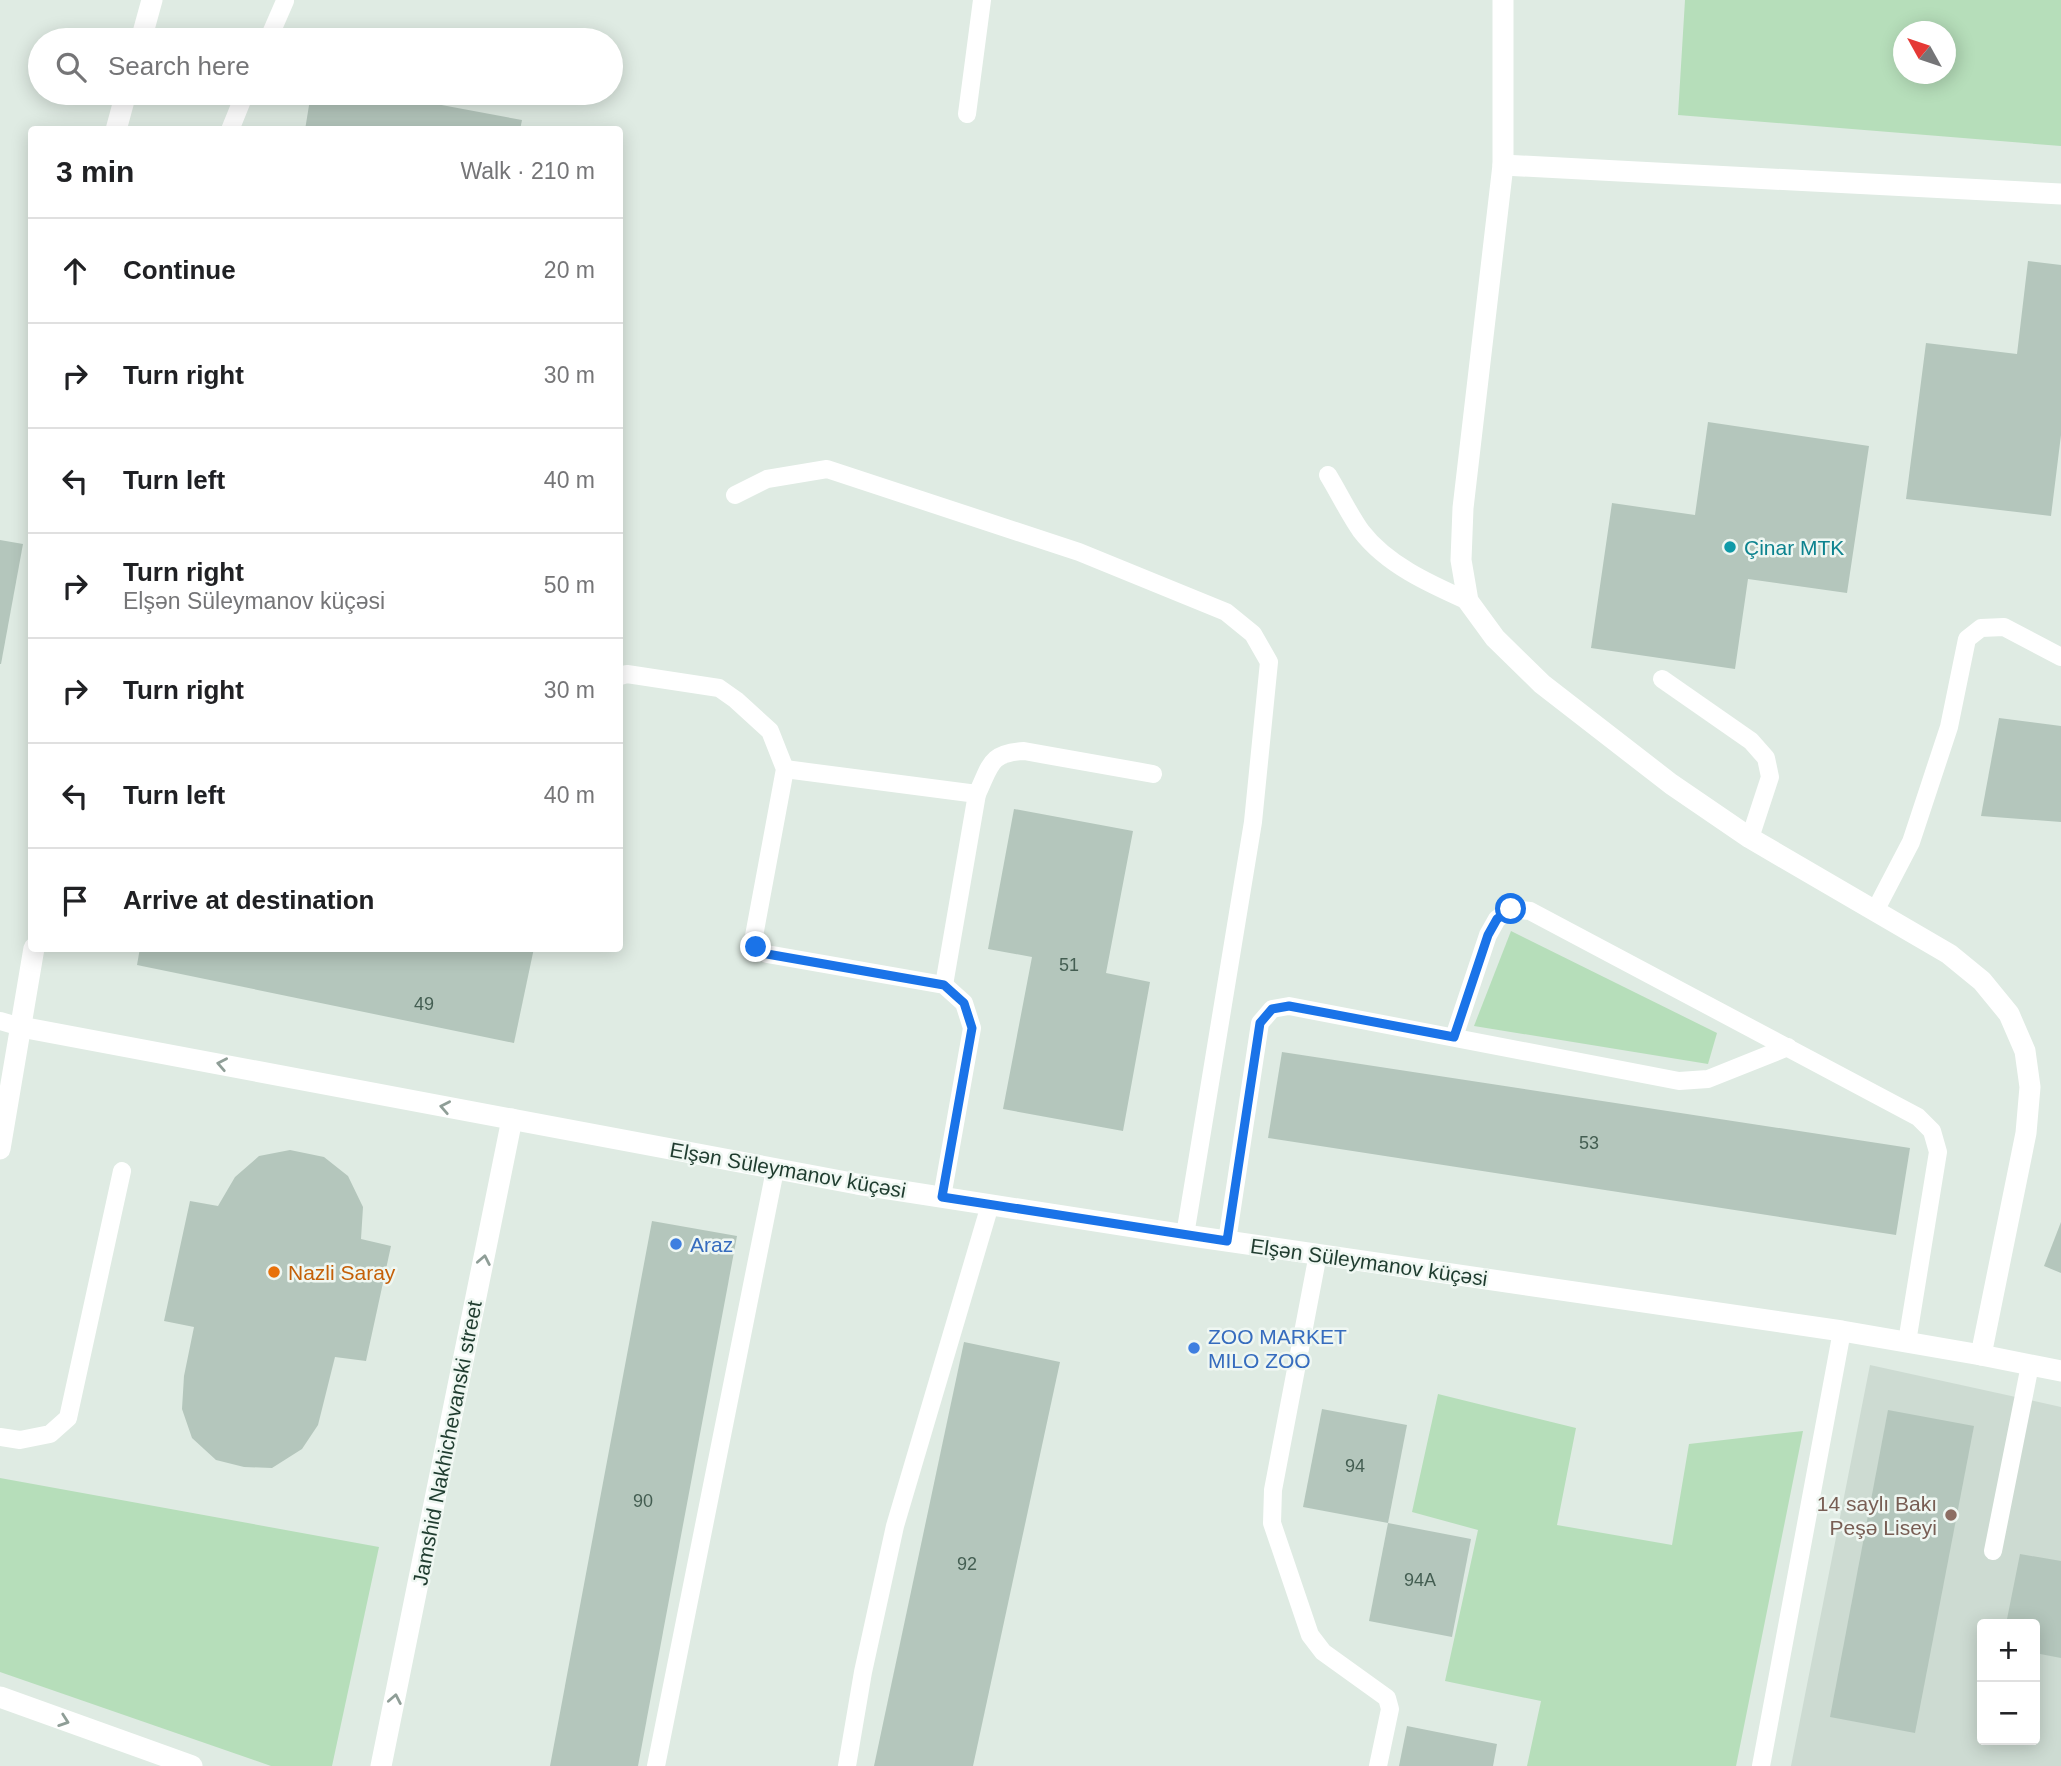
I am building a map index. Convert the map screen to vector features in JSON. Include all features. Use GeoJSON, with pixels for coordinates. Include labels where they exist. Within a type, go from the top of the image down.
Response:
{"type":"FeatureCollection","features":[{"type":"Feature","properties":{"kind":"street"},"geometry":{"type":"LineString","coordinates":[[144,28],[152,0]]}},
{"type":"Feature","properties":{"kind":"street"},"geometry":{"type":"LineString","coordinates":[[1503,0],[1503,165],[1463,508],[1461,560],[1468,601],[1495,638],[1542,684],[1671,784],[1750,838],[1949,954],[1982,981],[2009,1014],[2025,1051],[2030,1087],[2026,1133],[1981,1355]]}},
{"type":"Feature","properties":{"kind":"street"},"geometry":{"type":"LineString","coordinates":[[117,126],[123,105]]}},
{"type":"Feature","properties":{"kind":"street"},"geometry":{"type":"LineString","coordinates":[[1503,165],[2061,194]]}},
{"type":"Feature","properties":{"kind":"street"},"geometry":{"type":"LineString","coordinates":[[0,1149],[33,952]]}},
{"type":"Feature","properties":{"kind":"street","name":"Elşən Süleymanov küçəsi"},"geometry":{"type":"LineString","coordinates":[[21,1027],[775,1170],[1185,1235],[1842,1331],[2061,1371]]}},
{"type":"Feature","properties":{"kind":"street","name":"Jamshid Nakhichevanski street"},"geometry":{"type":"LineString","coordinates":[[382,1766],[512,1119]]}},
{"type":"Feature","properties":{"kind":"street"},"geometry":{"type":"LineString","coordinates":[[0,1697],[192,1766]]}},
{"type":"Feature","properties":{"kind":"lane"},"geometry":{"type":"LineString","coordinates":[[967,114],[982,0]]}},
{"type":"Feature","properties":{"kind":"lane"},"geometry":{"type":"LineString","coordinates":[[273,28],[285,1]]}},
{"type":"Feature","properties":{"kind":"lane"},"geometry":{"type":"LineString","coordinates":[[231,126],[240,105]]}},
{"type":"Feature","properties":{"kind":"lane"},"geometry":{"type":"LineString","coordinates":[[736,495],[767,478],[827,469],[1079,552],[1227,612],[1253,634],[1269,662],[1253,822],[1185,1235]]}},
{"type":"Feature","properties":{"kind":"lane"},"geometry":{"type":"LineString","coordinates":[[1328,475],[1362,532],[1385,555],[1423,581],[1468,601]]}},
{"type":"Feature","properties":{"kind":"lane"},"geometry":{"type":"LineString","coordinates":[[1875,911],[1911,842],[1949,727],[1967,639],[1981,628],[2004,627],[2061,657]]}},
{"type":"Feature","properties":{"kind":"lane"},"geometry":{"type":"LineString","coordinates":[[623,676],[627,674],[719,688],[770,731],[785,769],[754,936],[756,947],[767,954],[944,985],[964,1003],[972,1028],[942,1197]]}},
{"type":"Feature","properties":{"kind":"lane"},"geometry":{"type":"LineString","coordinates":[[1662,679],[1751,741],[1766,758],[1770,777],[1750,838]]}},
{"type":"Feature","properties":{"kind":"lane"},"geometry":{"type":"LineString","coordinates":[[944,985],[977,794],[993,760],[1007,752],[1024,751],[1153,774]]}},
{"type":"Feature","properties":{"kind":"lane"},"geometry":{"type":"LineString","coordinates":[[785,769],[977,794]]}},
{"type":"Feature","properties":{"kind":"lane"},"geometry":{"type":"LineString","coordinates":[[1454,1037],[1488,935],[1497,919],[1511,909],[1530,911],[1918,1117],[1932,1131],[1938,1152],[1908,1342]]}},
{"type":"Feature","properties":{"kind":"lane"},"geometry":{"type":"LineString","coordinates":[[1227,1241],[1260,1023],[1272,1009],[1289,1006],[1679,1081],[1708,1079],[1788,1047]]}},
{"type":"Feature","properties":{"kind":"lane"},"geometry":{"type":"LineString","coordinates":[[0,1021],[21,1027]]}},
{"type":"Feature","properties":{"kind":"lane"},"geometry":{"type":"LineString","coordinates":[[656,1766],[775,1170]]}},
{"type":"Feature","properties":{"kind":"lane"},"geometry":{"type":"LineString","coordinates":[[0,1437],[20,1440],[50,1434],[68,1418],[122,1171]]}},
{"type":"Feature","properties":{"kind":"lane"},"geometry":{"type":"LineString","coordinates":[[847,1766],[863,1672],[895,1526],[990,1205]]}},
{"type":"Feature","properties":{"kind":"lane"},"geometry":{"type":"LineString","coordinates":[[1318,1254],[1272,1490],[1272,1523],[1310,1635],[1322,1652],[1387,1698],[1390,1709],[1378,1766]]}},
{"type":"Feature","properties":{"kind":"lane"},"geometry":{"type":"LineString","coordinates":[[1761,1766],[1842,1331]]}},
{"type":"Feature","properties":{"kind":"lane"},"geometry":{"type":"LineString","coordinates":[[1993,1551],[2030,1365]]}},
{"type":"Feature","properties":{"kind":"shaded area","name":"14 saylı Bakı Peşə Liseyi"},"geometry":{"type":"Polygon","coordinates":[[[1870,1365],[2061,1407],[2061,1766],[1791,1766],[1870,1365]]]}},
{"type":"Feature","properties":{"kind":"green space"},"geometry":{"type":"Polygon","coordinates":[[[1685,0],[2061,0],[2061,146],[1678,115],[1685,0]]]}},
{"type":"Feature","properties":{"kind":"green space"},"geometry":{"type":"Polygon","coordinates":[[[1511,931],[1717,1033],[1708,1064],[1474,1026],[1511,931]]]}},
{"type":"Feature","properties":{"kind":"green space"},"geometry":{"type":"Polygon","coordinates":[[[1438,1394],[1576,1428],[1557,1525],[1672,1545],[1689,1444],[1803,1431],[1736,1766],[1527,1766],[1541,1701],[1445,1681],[1478,1530],[1412,1512],[1438,1394]]]}},
{"type":"Feature","properties":{"kind":"green space"},"geometry":{"type":"Polygon","coordinates":[[[0,1478],[379,1547],[332,1766],[271,1766],[0,1672],[0,1478]]]}},
{"type":"Feature","properties":{"kind":"building"},"geometry":{"type":"Polygon","coordinates":[[[309,105],[441,105],[522,120],[521,126],[306,126],[309,105]]]}},
{"type":"Feature","properties":{"kind":"building"},"geometry":{"type":"Polygon","coordinates":[[[2028,261],[2061,265],[2061,435],[2051,516],[1906,499],[1926,343],[2017,354],[2028,261]]]}},
{"type":"Feature","properties":{"kind":"building","name":"Çinar MTK"},"geometry":{"type":"Polygon","coordinates":[[[1708,422],[1869,446],[1847,593],[1748,579],[1735,669],[1591,648],[1612,503],[1695,515],[1708,422]]]}},
{"type":"Feature","properties":{"kind":"building"},"geometry":{"type":"Polygon","coordinates":[[[0,540],[23,544],[1,664],[0,664],[0,540]]]}},
{"type":"Feature","properties":{"kind":"building"},"geometry":{"type":"Polygon","coordinates":[[[1999,718],[2061,726],[2061,822],[1981,816],[1999,718]]]}},
{"type":"Feature","properties":{"kind":"building"},"geometry":{"type":"Polygon","coordinates":[[[1014,809],[1133,831],[1106,973],[1150,982],[1123,1131],[1003,1109],[1032,957],[988,949],[1014,809]]]}},
{"type":"Feature","properties":{"kind":"building"},"geometry":{"type":"Polygon","coordinates":[[[139,952],[533,952],[514,1043],[137,965],[139,952]]]}},
{"type":"Feature","properties":{"kind":"building"},"geometry":{"type":"Polygon","coordinates":[[[1282,1052],[1910,1148],[1896,1235],[1268,1138],[1282,1052]]]}},
{"type":"Feature","properties":{"kind":"building"},"geometry":{"type":"Polygon","coordinates":[[[290,1150],[324,1157],[348,1176],[363,1207],[361,1239],[391,1246],[366,1361],[335,1357],[318,1425],[302,1449],[272,1468],[244,1467],[216,1460],[192,1438],[182,1409],[184,1376],[194,1327],[164,1321],[190,1201],[218,1206],[235,1177],[259,1156],[290,1150]]]}},
{"type":"Feature","properties":{"kind":"building"},"geometry":{"type":"Polygon","coordinates":[[[652,1221],[737,1236],[638,1766],[550,1766],[652,1221]]]}},
{"type":"Feature","properties":{"kind":"building"},"geometry":{"type":"Polygon","coordinates":[[[2061,1222],[2061,1273],[2044,1266],[2061,1222]]]}},
{"type":"Feature","properties":{"kind":"building"},"geometry":{"type":"Polygon","coordinates":[[[964,1342],[1060,1362],[973,1766],[874,1766],[964,1342]]]}},
{"type":"Feature","properties":{"kind":"building"},"geometry":{"type":"Polygon","coordinates":[[[1322,1409],[1407,1425],[1388,1523],[1303,1507],[1322,1409]]]}},
{"type":"Feature","properties":{"kind":"building"},"geometry":{"type":"Polygon","coordinates":[[[1888,1410],[1974,1426],[1915,1733],[1830,1717],[1888,1410]]]}},
{"type":"Feature","properties":{"kind":"building"},"geometry":{"type":"Polygon","coordinates":[[[1388,1523],[1471,1539],[1452,1637],[1369,1621],[1388,1523]]]}},
{"type":"Feature","properties":{"kind":"building"},"geometry":{"type":"Polygon","coordinates":[[[2020,1554],[2061,1561],[2061,1658],[2040,1654],[2040,1619],[2007,1619],[2020,1554]]]}},
{"type":"Feature","properties":{"kind":"building"},"geometry":{"type":"Polygon","coordinates":[[[1407,1726],[1497,1744],[1493,1766],[1399,1766],[1407,1726]]]}},
{"type":"Feature","properties":{"kind":"place","name":"Çinar MTK"},"geometry":{"type":"Point","coordinates":[1730,547]}},
{"type":"Feature","properties":{"kind":"place","name":"Araz"},"geometry":{"type":"Point","coordinates":[676,1244]}},
{"type":"Feature","properties":{"kind":"place","name":"Nazli Saray"},"geometry":{"type":"Point","coordinates":[274,1272]}},
{"type":"Feature","properties":{"kind":"place","name":"ZOO MARKET MILO ZOO"},"geometry":{"type":"Point","coordinates":[1194,1348]}},
{"type":"Feature","properties":{"kind":"place","name":"14 saylı Bakı Peşə Liseyi"},"geometry":{"type":"Point","coordinates":[1951,1515]}},
{"type":"Feature","properties":{"kind":"route"},"geometry":{"type":"LineString","coordinates":[[756,947],[767,954],[944,985],[964,1003],[972,1028],[970,1048],[942,1197],[1227,1241],[1260,1023],[1272,1009],[1289,1006],[1454,1037],[1488,935],[1497,919],[1511,909]]}}]}
